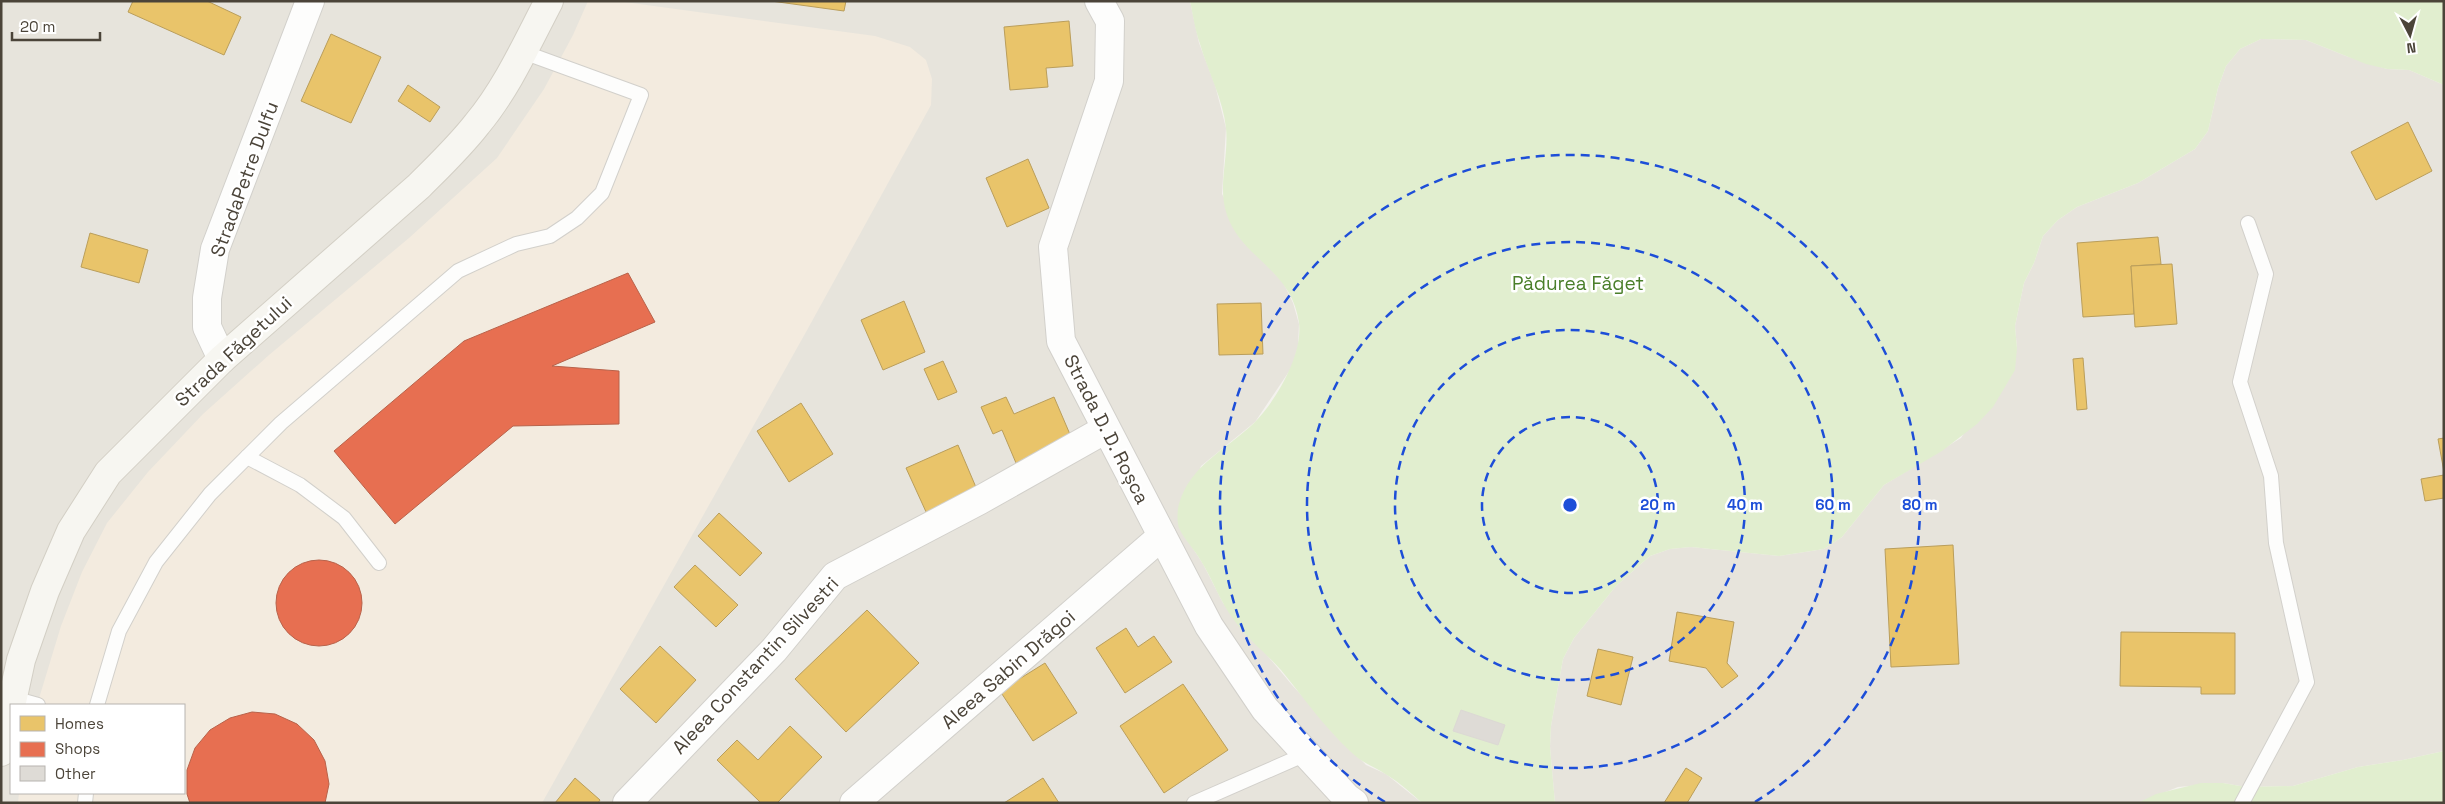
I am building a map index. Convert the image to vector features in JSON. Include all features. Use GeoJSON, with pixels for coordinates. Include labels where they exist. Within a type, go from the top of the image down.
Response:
{"type":"FeatureCollection","features":[{"type":"Feature","properties":{"kind":"main road","name":"Strada Făgetului"},"geometry":{"type":"LineString","coordinates":[[12,704],[24,652],[45,591],[71,531],[108,473],[222,358],[419,186],[442,162],[478,123],[523,52],[549,1]]}},
{"type":"Feature","properties":{"kind":"main road","name":"Strada Făgetului"},"geometry":{"type":"LineString","coordinates":[[1,752],[10,712]]}},
{"type":"Feature","properties":{"kind":"street","name":"StradaPetre Dulfu"},"geometry":{"type":"LineString","coordinates":[[222,358],[207,327],[208,298],[215,249],[310,1]]}},
{"type":"Feature","properties":{"kind":"street","name":"Strada D. D. Roșca"},"geometry":{"type":"LineString","coordinates":[[1100,1],[1110,21],[1110,81],[1053,247],[1061,341],[1209,626],[1265,709],[1347,798],[1354,803]]}},
{"type":"Feature","properties":{"kind":"street","name":"Aleea Constantin Silvestri"},"geometry":{"type":"LineString","coordinates":[[627,803],[774,650],[835,576],[980,500],[1106,428]]}},
{"type":"Feature","properties":{"kind":"street","name":"Aleea Sabin Drăgoi"},"geometry":{"type":"LineString","coordinates":[[854,803],[1162,536]]}},
{"type":"Feature","properties":{"kind":"lane"},"geometry":{"type":"LineString","coordinates":[[97,704],[119,631],[156,562],[210,494],[281,423],[458,270],[516,244],[550,236],[577,218],[602,193],[641,95],[523,52]]}},
{"type":"Feature","properties":{"kind":"lane"},"geometry":{"type":"LineString","coordinates":[[2242,803],[2307,682],[2276,543],[2271,476],[2240,382],[2266,274],[2248,223]]}},
{"type":"Feature","properties":{"kind":"lane"},"geometry":{"type":"LineString","coordinates":[[247,457],[300,485],[344,518],[379,563]]}},
{"type":"Feature","properties":{"kind":"lane"},"geometry":{"type":"LineString","coordinates":[[13,698],[34,704]]}},
{"type":"Feature","properties":{"kind":"lane"},"geometry":{"type":"LineString","coordinates":[[1194,803],[1306,754]]}},
{"type":"Feature","properties":{"kind":"shaded area"},"geometry":{"type":"Polygon","coordinates":[[[1,1],[1190,1],[1199,43],[1215,85],[1226,128],[1222,194],[1252,251],[1269,266],[1284,284],[1293,303],[1299,324],[1298,346],[1292,367],[1255,422],[1201,466],[1179,527],[1203,564],[1223,603],[1292,685],[1366,765],[1386,774],[1422,803],[1,803],[1,1]]]}},
{"type":"Feature","properties":{"kind":"shaded area"},"geometry":{"type":"Polygon","coordinates":[[[588,1],[617,1],[875,36],[910,47],[926,60],[932,79],[931,105],[542,803],[18,803],[19,794],[185,794],[185,704],[37,704],[61,626],[82,572],[107,523],[148,472],[203,414],[269,355],[409,238],[497,158],[544,89],[573,35],[588,1]]]}},
{"type":"Feature","properties":{"kind":"shaded area"},"geometry":{"type":"Polygon","coordinates":[[[2261,39],[2306,40],[2346,56],[2387,69],[2409,70],[2444,85],[2444,751],[2358,767],[2293,786],[2246,787],[2223,783],[2178,787],[2138,803],[1555,803],[1550,747],[1551,726],[1563,659],[1574,638],[1616,586],[1650,556],[1670,549],[1691,547],[1779,556],[1824,549],[1842,537],[1884,485],[1961,438],[2017,348],[2015,326],[2024,283],[2034,263],[2043,236],[2058,220],[2077,207],[2138,183],[2195,149],[2208,131],[2218,88],[2226,66],[2240,49],[2261,39]]]}},
{"type":"Feature","properties":{"kind":"green space","name":"Pădurea Făget"},"geometry":{"type":"Polygon","coordinates":[[[1190,1],[2444,1],[2444,85],[2409,70],[2387,69],[2366,64],[2306,40],[2261,39],[2240,49],[2226,66],[2218,88],[2208,131],[2195,149],[2138,183],[2077,207],[2058,220],[2043,236],[2034,263],[2024,283],[2015,326],[2017,348],[2015,370],[1993,407],[1977,424],[1942,451],[1884,485],[1842,537],[1824,549],[1779,556],[1691,547],[1670,549],[1650,556],[1616,586],[1574,638],[1563,659],[1551,726],[1550,747],[1555,803],[1422,803],[1396,781],[1351,752],[1323,723],[1281,670],[1239,627],[1229,613],[1199,557],[1178,526],[1179,504],[1184,490],[1200,468],[1254,423],[1271,403],[1292,363],[1299,336],[1299,323],[1295,305],[1287,290],[1244,243],[1234,230],[1227,215],[1223,194],[1226,128],[1219,96],[1198,39],[1190,1]]]}},
{"type":"Feature","properties":{"kind":"green space"},"geometry":{"type":"Polygon","coordinates":[[[2444,751],[2444,803],[2138,803],[2156,794],[2201,783],[2223,783],[2246,787],[2293,786],[2358,767],[2444,751]]]}},
{"type":"Feature","properties":{"kind":"building: Homes"},"geometry":{"type":"Polygon","coordinates":[[[133,1],[207,1],[241,17],[224,55],[128,12],[133,1]]]}},
{"type":"Feature","properties":{"kind":"building: Homes"},"geometry":{"type":"Polygon","coordinates":[[[771,1],[846,1],[844,11],[771,1]]]}},
{"type":"Feature","properties":{"kind":"building: Homes"},"geometry":{"type":"Polygon","coordinates":[[[1069,21],[1073,66],[1046,68],[1048,87],[1010,90],[1004,27],[1069,21]]]}},
{"type":"Feature","properties":{"kind":"building: Homes"},"geometry":{"type":"Polygon","coordinates":[[[331,34],[381,57],[351,123],[301,101],[331,34]]]}},
{"type":"Feature","properties":{"kind":"building: Homes"},"geometry":{"type":"Polygon","coordinates":[[[408,85],[440,107],[430,122],[398,101],[408,85]]]}},
{"type":"Feature","properties":{"kind":"building: Homes"},"geometry":{"type":"Polygon","coordinates":[[[2408,122],[2432,171],[2376,200],[2351,152],[2408,122]]]}},
{"type":"Feature","properties":{"kind":"building: Homes"},"geometry":{"type":"Polygon","coordinates":[[[1028,159],[1049,208],[1007,227],[986,178],[1028,159]]]}},
{"type":"Feature","properties":{"kind":"building: Homes"},"geometry":{"type":"Polygon","coordinates":[[[90,233],[148,250],[139,283],[81,267],[90,233]]]}},
{"type":"Feature","properties":{"kind":"building: Homes"},"geometry":{"type":"Polygon","coordinates":[[[2158,237],[2161,264],[2131,266],[2134,314],[2083,317],[2077,243],[2158,237]]]}},
{"type":"Feature","properties":{"kind":"building: Homes"},"geometry":{"type":"Polygon","coordinates":[[[2172,264],[2177,324],[2135,327],[2131,266],[2172,264]]]}},
{"type":"Feature","properties":{"kind":"building: Homes"},"geometry":{"type":"Polygon","coordinates":[[[904,301],[925,352],[883,370],[861,320],[904,301]]]}},
{"type":"Feature","properties":{"kind":"building: Homes"},"geometry":{"type":"Polygon","coordinates":[[[1261,303],[1263,354],[1219,355],[1217,304],[1261,303]]]}},
{"type":"Feature","properties":{"kind":"building: Homes"},"geometry":{"type":"Polygon","coordinates":[[[2083,358],[2087,409],[2077,410],[2073,359],[2083,358]]]}},
{"type":"Feature","properties":{"kind":"building: Homes"},"geometry":{"type":"Polygon","coordinates":[[[943,361],[957,392],[938,400],[924,369],[943,361]]]}},
{"type":"Feature","properties":{"kind":"building: Homes"},"geometry":{"type":"Polygon","coordinates":[[[1006,397],[1014,414],[1054,397],[1072,439],[1016,463],[1002,430],[993,434],[981,407],[1006,397]]]}},
{"type":"Feature","properties":{"kind":"building: Homes"},"geometry":{"type":"Polygon","coordinates":[[[801,403],[833,454],[789,482],[757,431],[801,403]]]}},
{"type":"Feature","properties":{"kind":"building: Homes"},"geometry":{"type":"Polygon","coordinates":[[[2444,438],[2444,472],[2438,439],[2444,438]]]}},
{"type":"Feature","properties":{"kind":"building: Homes"},"geometry":{"type":"Polygon","coordinates":[[[958,445],[978,492],[927,514],[906,468],[958,445]]]}},
{"type":"Feature","properties":{"kind":"building: Homes"},"geometry":{"type":"Polygon","coordinates":[[[2444,475],[2444,498],[2425,501],[2421,479],[2444,475]]]}},
{"type":"Feature","properties":{"kind":"building: Homes"},"geometry":{"type":"Polygon","coordinates":[[[719,513],[762,553],[740,576],[698,536],[719,513]]]}},
{"type":"Feature","properties":{"kind":"building: Homes"},"geometry":{"type":"Polygon","coordinates":[[[1953,545],[1959,664],[1891,667],[1885,549],[1953,545]]]}},
{"type":"Feature","properties":{"kind":"building: Homes"},"geometry":{"type":"Polygon","coordinates":[[[695,565],[738,605],[716,627],[674,587],[695,565]]]}},
{"type":"Feature","properties":{"kind":"building: Homes"},"geometry":{"type":"Polygon","coordinates":[[[867,610],[919,663],[846,732],[795,679],[867,610]]]}},
{"type":"Feature","properties":{"kind":"building: Homes"},"geometry":{"type":"Polygon","coordinates":[[[1677,612],[1734,622],[1727,663],[1738,676],[1722,688],[1706,668],[1669,661],[1677,612]]]}},
{"type":"Feature","properties":{"kind":"building: Homes"},"geometry":{"type":"Polygon","coordinates":[[[1126,628],[1138,647],[1154,636],[1172,662],[1125,693],[1096,648],[1126,628]]]}},
{"type":"Feature","properties":{"kind":"building: Homes"},"geometry":{"type":"Polygon","coordinates":[[[2121,632],[2235,633],[2235,694],[2201,694],[2201,687],[2120,686],[2121,632]]]}},
{"type":"Feature","properties":{"kind":"building: Homes"},"geometry":{"type":"Polygon","coordinates":[[[660,646],[696,680],[656,723],[620,689],[660,646]]]}},
{"type":"Feature","properties":{"kind":"building: Homes"},"geometry":{"type":"Polygon","coordinates":[[[1598,649],[1633,657],[1621,705],[1587,696],[1598,649]]]}},
{"type":"Feature","properties":{"kind":"building: Homes"},"geometry":{"type":"Polygon","coordinates":[[[1045,663],[1077,713],[1033,741],[1000,691],[1045,663]]]}},
{"type":"Feature","properties":{"kind":"building: Homes"},"geometry":{"type":"Polygon","coordinates":[[[1183,684],[1228,750],[1164,793],[1120,726],[1183,684]]]}},
{"type":"Feature","properties":{"kind":"building: Homes"},"geometry":{"type":"Polygon","coordinates":[[[790,726],[822,757],[777,803],[761,803],[717,760],[737,740],[758,760],[790,726]]]}},
{"type":"Feature","properties":{"kind":"building: Homes"},"geometry":{"type":"Polygon","coordinates":[[[1686,768],[1702,778],[1687,803],[1664,803],[1686,768]]]}},
{"type":"Feature","properties":{"kind":"building: Homes"},"geometry":{"type":"Polygon","coordinates":[[[575,778],[600,800],[598,803],[555,803],[575,778]]]}},
{"type":"Feature","properties":{"kind":"building: Homes"},"geometry":{"type":"Polygon","coordinates":[[[1043,778],[1059,803],[1004,803],[1043,778]]]}},
{"type":"Feature","properties":{"kind":"building: Shops"},"geometry":{"type":"Polygon","coordinates":[[[628,273],[655,322],[552,366],[619,371],[619,424],[513,426],[395,524],[334,451],[464,341],[628,273]]]}},
{"type":"Feature","properties":{"kind":"building: Shops"},"geometry":{"type":"Polygon","coordinates":[[[319,560],[336,563],[355,579],[359,586],[362,603],[359,620],[343,639],[336,643],[319,646],[302,643],[283,627],[279,620],[276,603],[279,586],[295,567],[302,563],[319,560]]]}},
{"type":"Feature","properties":{"kind":"building: Shops"},"geometry":{"type":"Polygon","coordinates":[[[252,712],[275,714],[297,724],[314,740],[325,761],[329,784],[325,803],[190,803],[187,794],[187,770],[195,748],[210,730],[230,718],[252,712]]]}},
{"type":"Feature","properties":{"kind":"building: Other"},"geometry":{"type":"Polygon","coordinates":[[[1461,710],[1505,725],[1498,745],[1453,731],[1461,710]]]}}]}
